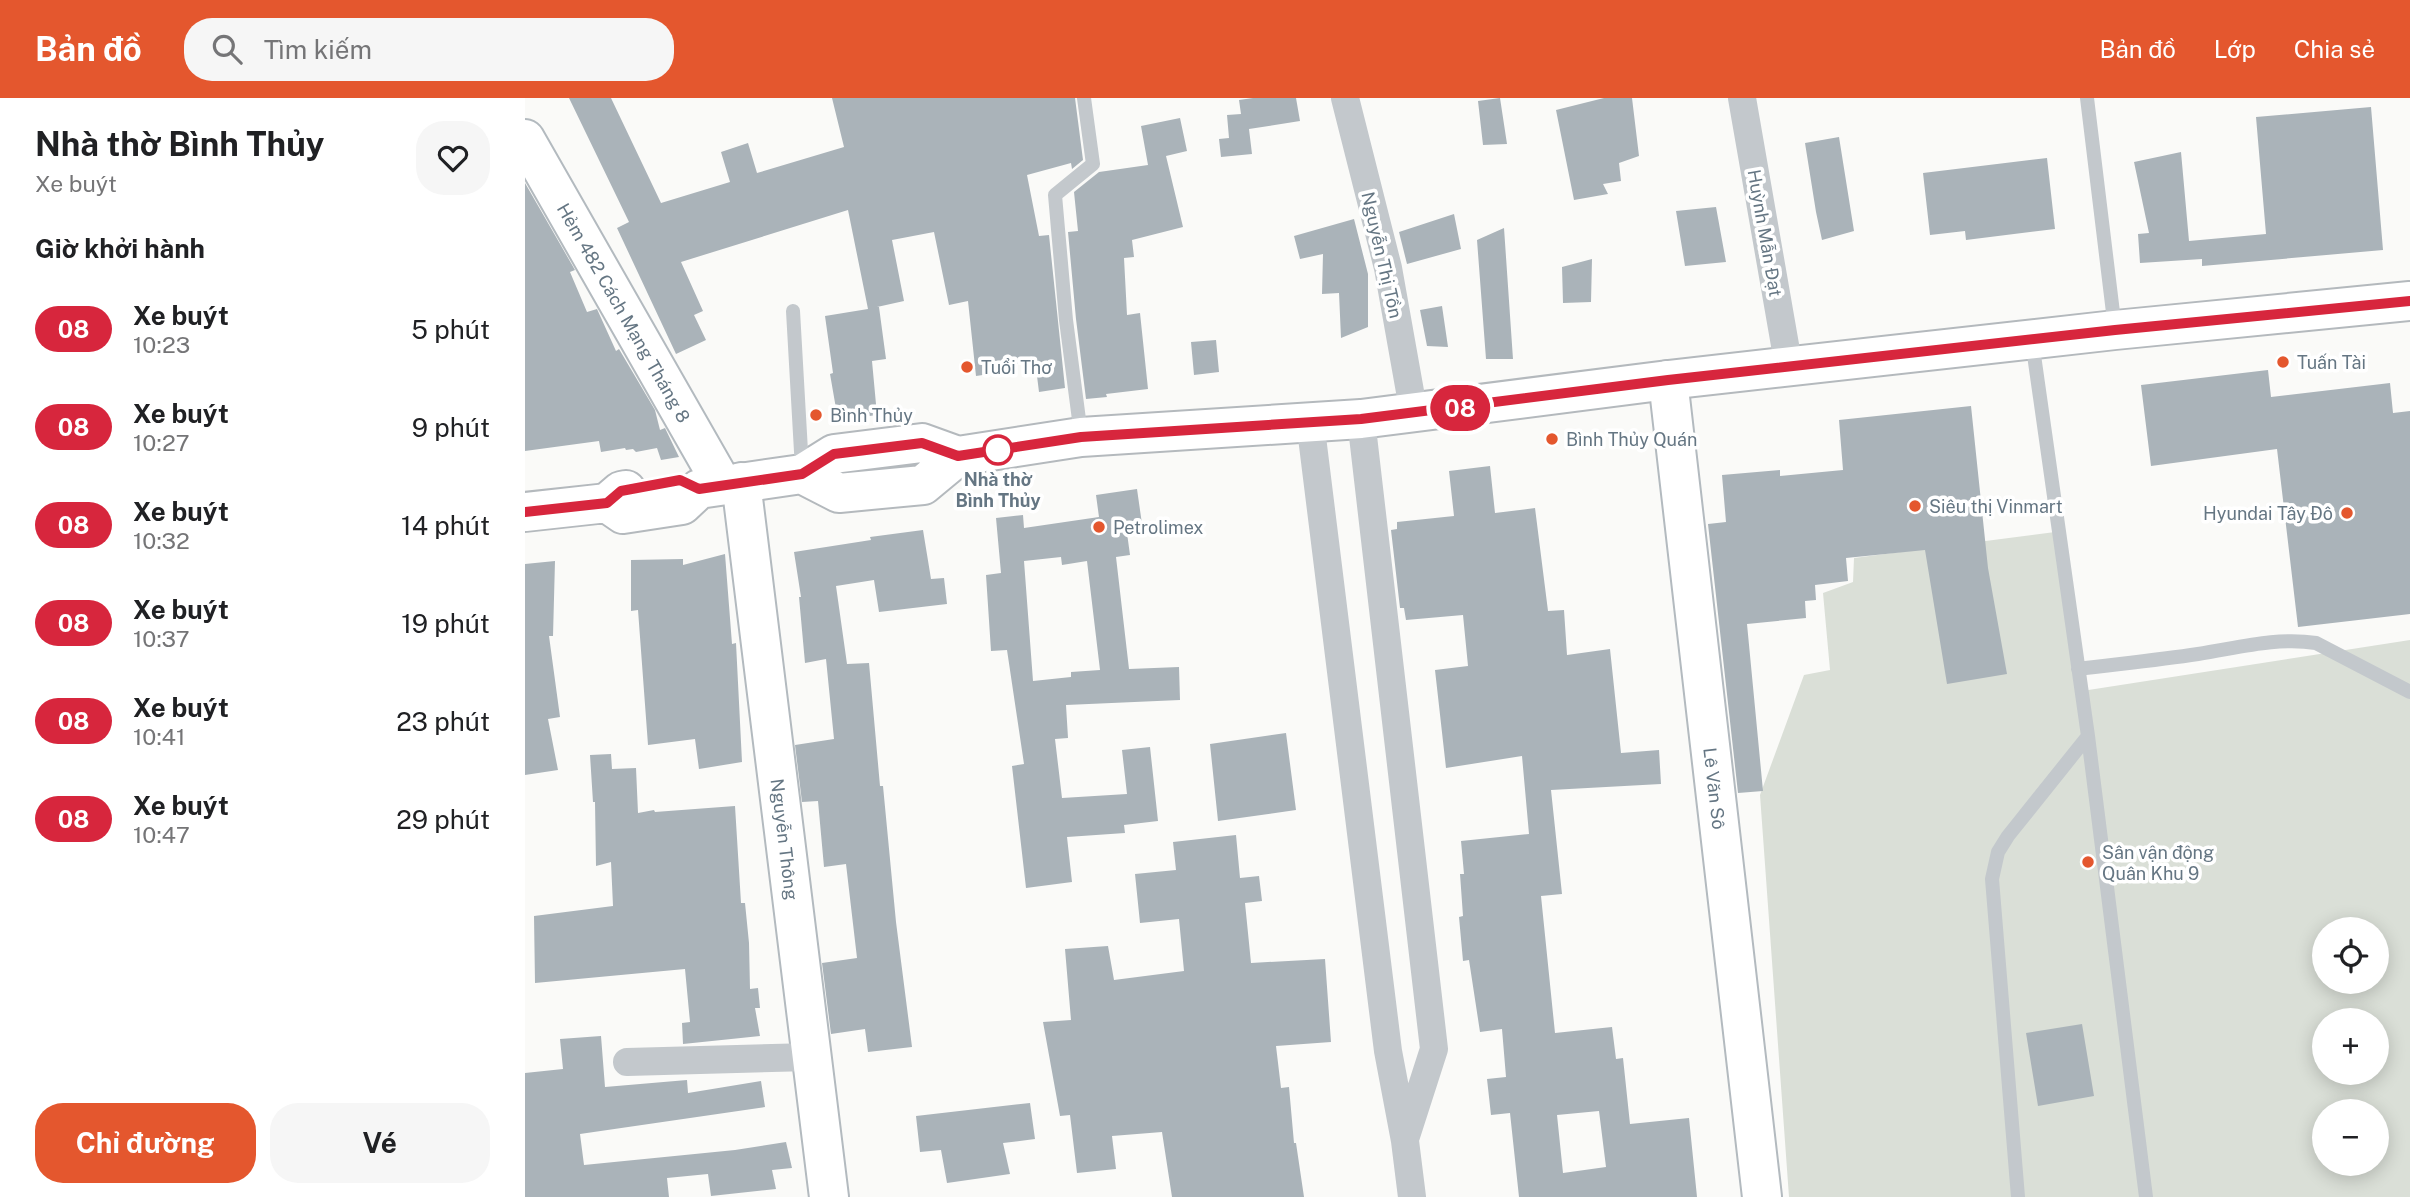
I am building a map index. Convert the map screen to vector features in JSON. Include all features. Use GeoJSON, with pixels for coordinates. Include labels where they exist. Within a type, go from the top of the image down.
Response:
{"type":"FeatureCollection","features":[{"type":"Feature","properties":{"kind":"main road","name":"Hẻm 482 Cách Mạng Tháng 8"},"geometry":{"type":"LineString","coordinates":[[525,139],[721,485]]}},
{"type":"Feature","properties":{"kind":"main road"},"geometry":{"type":"LineString","coordinates":[[525,512],[607,503],[623,514],[682,505],[721,485],[802,474],[839,493],[923,485],[958,456],[1081,437],[1414,414],[1668,380],[2115,330],[2410,301]]}},
{"type":"Feature","properties":{"kind":"main road","name":"Lê Văn Sô"},"geometry":{"type":"LineString","coordinates":[[1668,380],[1762,1197]]}},
{"type":"Feature","properties":{"kind":"main road","name":"Nguyễn Thông"},"geometry":{"type":"LineString","coordinates":[[721,485],[811,1057],[829,1197]]}},
{"type":"Feature","properties":{"kind":"street","name":"Nguyễn Thị Tồn"},"geometry":{"type":"LineString","coordinates":[[1345,98],[1388,268],[1414,414]]}},
{"type":"Feature","properties":{"kind":"street","name":"Huỳnh Mẫn Đạt"},"geometry":{"type":"LineString","coordinates":[[1742,98],[1789,368]]}},
{"type":"Feature","properties":{"kind":"street"},"geometry":{"type":"LineString","coordinates":[[1361,419],[1434,1049],[1405,1141]]}},
{"type":"Feature","properties":{"kind":"street"},"geometry":{"type":"LineString","coordinates":[[1310,421],[1388,1051],[1405,1141],[1412,1197]]}},
{"type":"Feature","properties":{"kind":"street"},"geometry":{"type":"LineString","coordinates":[[628,1062],[811,1057]]}},
{"type":"Feature","properties":{"kind":"lane"},"geometry":{"type":"LineString","coordinates":[[1081,437],[1066,320],[1055,195],[1093,164],[1084,98]]}},
{"type":"Feature","properties":{"kind":"lane"},"geometry":{"type":"LineString","coordinates":[[2087,98],[2115,330]]}},
{"type":"Feature","properties":{"kind":"lane"},"geometry":{"type":"LineString","coordinates":[[793,311],[802,474]]}},
{"type":"Feature","properties":{"kind":"lane"},"geometry":{"type":"LineString","coordinates":[[2032,340],[2088,736],[2146,1197]]}},
{"type":"Feature","properties":{"kind":"lane"},"geometry":{"type":"LineString","coordinates":[[2078,668],[2197,654],[2274,641],[2301,640],[2316,643],[2410,692]]}},
{"type":"Feature","properties":{"kind":"lane"},"geometry":{"type":"LineString","coordinates":[[2018,1197],[1993,879],[1998,852],[2008,836],[2088,736]]}},
{"type":"Feature","properties":{"kind":"shaded area","name":"Sân vận động Quân Khu 9"},"geometry":{"type":"Polygon","coordinates":[[[2055,532],[2082,691],[2410,640],[2410,1197],[1789,1197],[1760,795],[1804,675],[1830,670],[1823,593],[1853,582],[1854,558],[2055,532]]]}},
{"type":"Feature","properties":{"kind":"building"},"geometry":{"type":"Polygon","coordinates":[[[569,98],[611,98],[661,203],[730,182],[721,152],[748,143],[757,173],[844,147],[832,98],[1075,98],[1083,160],[1072,169],[1071,163],[1027,175],[1039,236],[1049,235],[1065,388],[1039,392],[1035,360],[995,369],[996,373],[976,376],[968,301],[949,305],[934,232],[892,240],[904,301],[877,307],[886,359],[872,361],[877,415],[838,420],[830,374],[833,373],[825,316],[868,309],[848,210],[681,262],[703,311],[694,315],[706,340],[676,354],[617,228],[629,222],[569,98]]]}},
{"type":"Feature","properties":{"kind":"building"},"geometry":{"type":"Polygon","coordinates":[[[1296,98],[1300,121],[1249,129],[1252,154],[1221,157],[1219,139],[1229,138],[1227,115],[1241,114],[1239,100],[1296,98]]]}},
{"type":"Feature","properties":{"kind":"building"},"geometry":{"type":"Polygon","coordinates":[[[1500,98],[1507,144],[1483,145],[1478,101],[1500,98]]]}},
{"type":"Feature","properties":{"kind":"building"},"geometry":{"type":"Polygon","coordinates":[[[1604,98],[1632,98],[1639,156],[1619,163],[1621,181],[1603,184],[1608,194],[1574,200],[1556,110],[1604,98]]]}},
{"type":"Feature","properties":{"kind":"building"},"geometry":{"type":"Polygon","coordinates":[[[2371,107],[2383,250],[2202,266],[2202,259],[2140,263],[2138,234],[2149,233],[2134,162],[2181,152],[2189,241],[2266,234],[2256,117],[2371,107]]]}},
{"type":"Feature","properties":{"kind":"building"},"geometry":{"type":"Polygon","coordinates":[[[1180,118],[1187,151],[1166,156],[1183,227],[1132,240],[1134,257],[1124,258],[1127,315],[1140,313],[1148,389],[1086,399],[1068,232],[1078,231],[1074,192],[1099,172],[1148,165],[1141,126],[1180,118]]]}},
{"type":"Feature","properties":{"kind":"building"},"geometry":{"type":"Polygon","coordinates":[[[1839,137],[1854,231],[1822,240],[1805,143],[1839,137]]]}},
{"type":"Feature","properties":{"kind":"building"},"geometry":{"type":"Polygon","coordinates":[[[2047,158],[2055,229],[1966,240],[1965,231],[1930,235],[1923,173],[2047,158]]]}},
{"type":"Feature","properties":{"kind":"building"},"geometry":{"type":"Polygon","coordinates":[[[525,183],[575,270],[570,272],[587,312],[597,309],[616,351],[619,349],[655,410],[660,430],[665,428],[679,457],[661,460],[657,448],[636,452],[625,448],[601,452],[599,441],[525,451],[525,183]]]}},
{"type":"Feature","properties":{"kind":"building"},"geometry":{"type":"Polygon","coordinates":[[[1716,207],[1726,262],[1685,266],[1676,211],[1716,207]]]}},
{"type":"Feature","properties":{"kind":"building"},"geometry":{"type":"Polygon","coordinates":[[[1454,214],[1461,249],[1407,264],[1399,232],[1454,214]]]}},
{"type":"Feature","properties":{"kind":"building"},"geometry":{"type":"Polygon","coordinates":[[[1354,219],[1368,274],[1368,327],[1341,338],[1339,293],[1322,294],[1323,254],[1300,259],[1294,236],[1354,219]]]}},
{"type":"Feature","properties":{"kind":"building"},"geometry":{"type":"Polygon","coordinates":[[[1504,228],[1513,359],[1486,359],[1477,240],[1504,228]]]}},
{"type":"Feature","properties":{"kind":"building"},"geometry":{"type":"Polygon","coordinates":[[[1592,259],[1591,302],[1563,303],[1562,267],[1592,259]]]}},
{"type":"Feature","properties":{"kind":"building"},"geometry":{"type":"Polygon","coordinates":[[[1442,306],[1448,347],[1427,346],[1420,310],[1442,306]]]}},
{"type":"Feature","properties":{"kind":"building"},"geometry":{"type":"Polygon","coordinates":[[[1216,340],[1219,372],[1194,375],[1191,342],[1216,340]]]}},
{"type":"Feature","properties":{"kind":"building","name":"Hyundai Tây Đô"},"geometry":{"type":"Polygon","coordinates":[[[2268,370],[2271,397],[2390,383],[2393,413],[2410,411],[2410,614],[2298,627],[2277,449],[2151,466],[2141,385],[2268,370]]]}},
{"type":"Feature","properties":{"kind":"building"},"geometry":{"type":"Polygon","coordinates":[[[1971,406],[1988,568],[2007,674],[1947,684],[1925,550],[1846,558],[1848,581],[1815,585],[1816,600],[1805,601],[1806,618],[1747,624],[1763,791],[1738,793],[1708,524],[1726,522],[1722,475],[1780,470],[1780,476],[1843,470],[1839,420],[1971,406]]]}},
{"type":"Feature","properties":{"kind":"building"},"geometry":{"type":"Polygon","coordinates":[[[1490,466],[1495,513],[1535,508],[1548,611],[1564,610],[1567,655],[1610,649],[1621,753],[1659,750],[1661,784],[1551,790],[1562,894],[1541,896],[1555,1033],[1612,1027],[1616,1059],[1623,1058],[1630,1124],[1689,1118],[1697,1197],[1519,1197],[1510,1113],[1491,1115],[1487,1079],[1506,1077],[1502,1029],[1480,1032],[1469,960],[1463,961],[1459,917],[1463,916],[1460,874],[1464,874],[1461,841],[1529,834],[1522,756],[1446,768],[1435,670],[1468,666],[1463,615],[1406,620],[1404,608],[1400,608],[1391,530],[1397,529],[1397,522],[1454,516],[1449,471],[1490,466]],[[1599,1111],[1557,1115],[1563,1173],[1606,1167],[1599,1111]]]}},
{"type":"Feature","properties":{"kind":"building"},"geometry":{"type":"Polygon","coordinates":[[[1137,489],[1143,531],[1127,533],[1130,555],[1116,557],[1129,669],[1179,667],[1180,700],[1066,705],[1068,738],[1055,739],[1062,798],[1127,794],[1122,750],[1150,747],[1158,821],[1124,825],[1125,833],[1067,837],[1072,882],[1026,888],[1012,766],[1024,764],[1007,650],[991,651],[986,575],[1001,573],[996,518],[1023,515],[1024,528],[1099,517],[1096,495],[1137,489]],[[1061,557],[1024,561],[1033,681],[1071,677],[1071,672],[1100,670],[1087,561],[1062,565],[1061,557]]]}},
{"type":"Feature","properties":{"kind":"building"},"geometry":{"type":"Polygon","coordinates":[[[923,530],[931,579],[944,578],[947,604],[879,612],[874,580],[836,586],[847,664],[869,663],[880,786],[883,786],[912,1047],[868,1052],[865,1029],[831,1034],[822,963],[857,958],[846,864],[824,867],[818,801],[802,802],[795,745],[834,739],[826,659],[805,663],[801,597],[794,552],[923,530]]]}},
{"type":"Feature","properties":{"kind":"building"},"geometry":{"type":"Polygon","coordinates":[[[725,554],[732,644],[736,643],[742,762],[699,769],[695,739],[648,745],[638,610],[631,611],[631,560],[683,559],[683,565],[725,554]]]}},
{"type":"Feature","properties":{"kind":"building"},"geometry":{"type":"Polygon","coordinates":[[[555,561],[553,636],[549,636],[560,717],[548,719],[558,770],[525,775],[525,564],[555,561]]]}},
{"type":"Feature","properties":{"kind":"building"},"geometry":{"type":"Polygon","coordinates":[[[1286,733],[1296,810],[1218,821],[1210,744],[1286,733]]]}},
{"type":"Feature","properties":{"kind":"building"},"geometry":{"type":"Polygon","coordinates":[[[611,754],[612,769],[636,768],[638,813],[735,806],[741,903],[745,903],[749,943],[750,989],[758,988],[760,1008],[755,1008],[760,1036],[683,1044],[682,1023],[690,1022],[685,969],[535,983],[534,916],[613,906],[611,862],[596,866],[595,802],[590,755],[611,754]]]}},
{"type":"Feature","properties":{"kind":"building"},"geometry":{"type":"Polygon","coordinates":[[[1236,835],[1240,878],[1259,876],[1262,901],[1245,903],[1251,963],[1325,959],[1331,1042],[1276,1046],[1281,1088],[1289,1087],[1294,1143],[1304,1197],[1172,1197],[1162,1132],[1112,1136],[1116,1169],[1077,1173],[1070,1115],[1060,1116],[1043,1022],[1071,1020],[1065,949],[1108,946],[1114,980],[1184,971],[1179,919],[1140,923],[1135,874],[1176,870],[1173,842],[1236,835]]]}},
{"type":"Feature","properties":{"kind":"building"},"geometry":{"type":"Polygon","coordinates":[[[2082,1024],[2094,1096],[2038,1106],[2026,1033],[2082,1024]]]}},
{"type":"Feature","properties":{"kind":"building"},"geometry":{"type":"Polygon","coordinates":[[[601,1036],[605,1087],[687,1080],[688,1093],[761,1081],[765,1107],[580,1134],[584,1165],[735,1150],[786,1142],[792,1168],[772,1170],[776,1189],[711,1196],[708,1174],[667,1178],[669,1197],[525,1197],[525,1073],[563,1069],[560,1039],[601,1036]]]}},
{"type":"Feature","properties":{"kind":"building"},"geometry":{"type":"Polygon","coordinates":[[[1030,1103],[1035,1139],[1003,1143],[1010,1174],[947,1183],[941,1150],[920,1152],[916,1116],[1030,1103]]]}},
{"type":"Feature","properties":{"kind":"bus line","name":"08"},"geometry":{"type":"LineString","coordinates":[[525,512],[607,503],[621,491],[680,480],[699,489],[802,474],[834,454],[922,443],[958,456],[1081,437],[1414,414],[1668,380],[2115,330],[2410,301]]}},
{"type":"Feature","properties":{"kind":"place","name":"Tuấn Tài"},"geometry":{"type":"Point","coordinates":[2283,362]}},
{"type":"Feature","properties":{"kind":"place","name":"Tuổi Thơ"},"geometry":{"type":"Point","coordinates":[967,367]}},
{"type":"Feature","properties":{"kind":"place","name":"Bình Thủy"},"geometry":{"type":"Point","coordinates":[816,415]}},
{"type":"Feature","properties":{"kind":"place","name":"Bình Thủy Quán"},"geometry":{"type":"Point","coordinates":[1552,439]}},
{"type":"Feature","properties":{"kind":"place","name":"Nhà thờ Bình Thủy"},"geometry":{"type":"Point","coordinates":[998,450]}},
{"type":"Feature","properties":{"kind":"place","name":"Siêu thị Vinmart"},"geometry":{"type":"Point","coordinates":[1915,506]}},
{"type":"Feature","properties":{"kind":"place","name":"Hyundai Tây Đô"},"geometry":{"type":"Point","coordinates":[2347,513]}},
{"type":"Feature","properties":{"kind":"place","name":"Petrolimex"},"geometry":{"type":"Point","coordinates":[1099,527]}},
{"type":"Feature","properties":{"kind":"place","name":"Sân vận động Quân Khu 9"},"geometry":{"type":"Point","coordinates":[2088,862]}}]}
